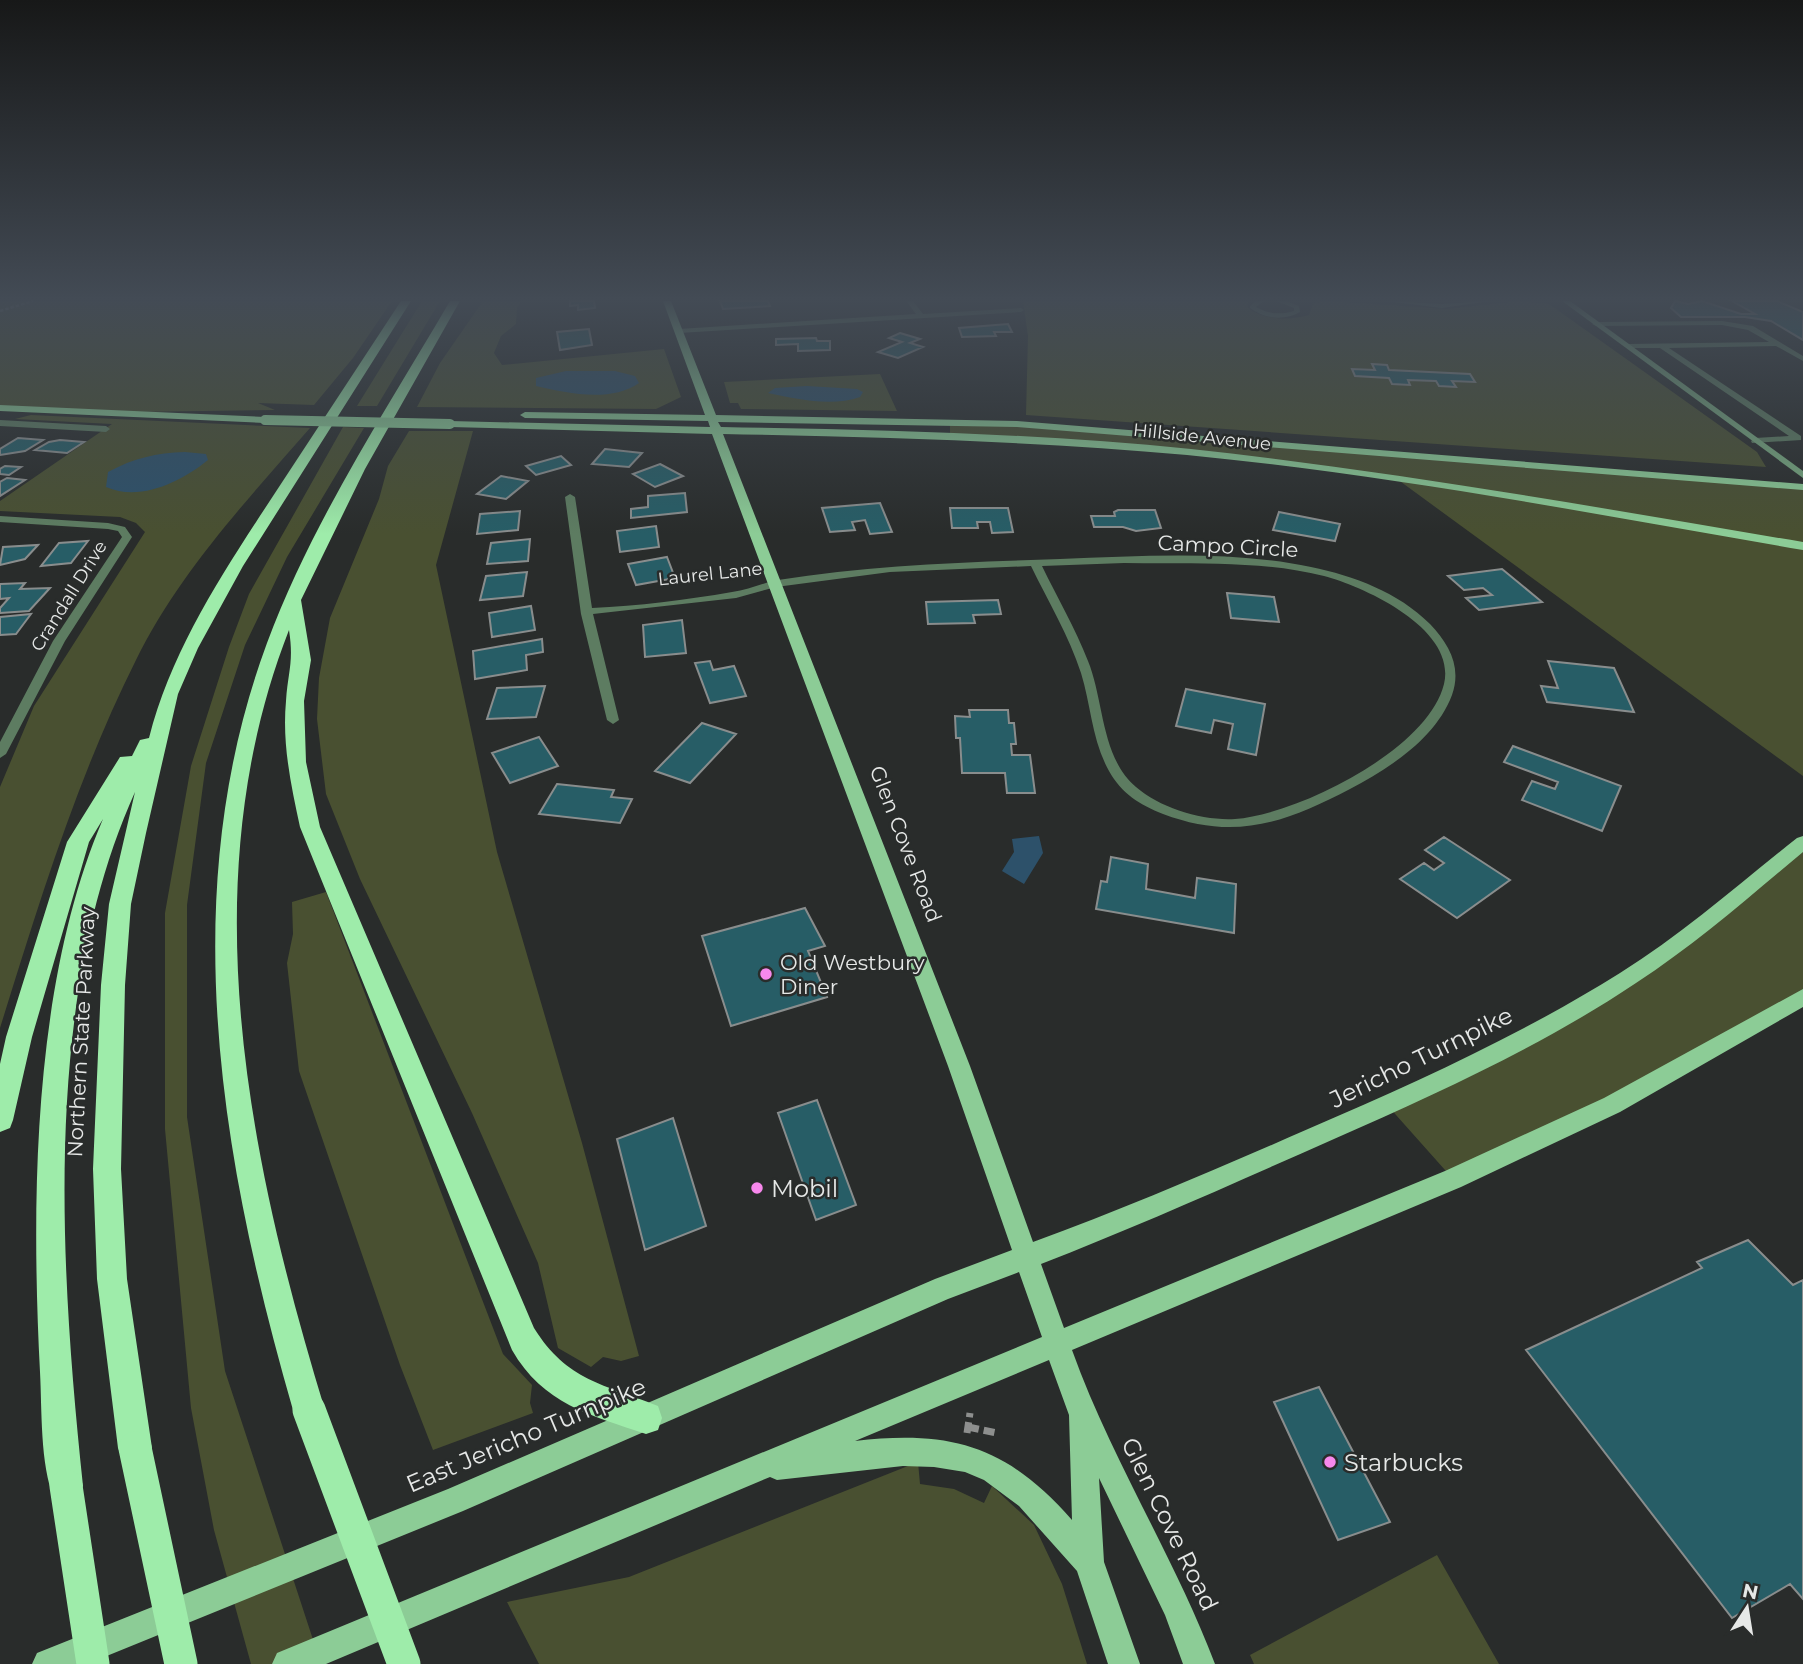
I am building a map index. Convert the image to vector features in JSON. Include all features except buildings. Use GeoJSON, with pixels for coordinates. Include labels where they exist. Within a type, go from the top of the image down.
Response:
{"type":"FeatureCollection","features":[{"type":"Feature","properties":{"kind":"highway","name":"Northern State Parkway"},"geometry":{"type":"LineString","coordinates":[[181,1664],[135,1448],[112,1279],[107,1168],[107,1070],[120,904],[169,694],[188,648],[229,576],[356,379]]}},
{"type":"Feature","properties":{"kind":"highway"},"geometry":{"type":"LineString","coordinates":[[404,1664],[309,1410],[283,1330],[257,1218],[229,1019],[227,940],[230,854],[246,744],[275,645],[293,601],[346,496],[412,379]]}},
{"type":"Feature","properties":{"kind":"highway"},"geometry":{"type":"LineString","coordinates":[[293,601],[302,660],[295,701],[296,762],[310,827],[523,1339],[532,1357],[555,1382],[646,1418]]}},
{"type":"Feature","properties":{"kind":"highway"},"geometry":{"type":"LineString","coordinates":[[0,1119],[26,1012],[78,842],[169,694]]}},
{"type":"Feature","properties":{"kind":"highway"},"geometry":{"type":"LineString","coordinates":[[93,1664],[66,1486],[57,1402],[50,1289],[58,1075],[68,999],[85,911],[104,840],[169,694]]}},
{"type":"Feature","properties":{"kind":"highway"},"geometry":{"type":"LineString","coordinates":[[383,1611],[419,1664]]}},
{"type":"Feature","properties":{"kind":"main road","name":"Glen Cove Road"},"geometry":{"type":"LineString","coordinates":[[697,379],[959,1066],[1081,1412],[1178,1608],[1199,1664]]}},
{"type":"Feature","properties":{"kind":"main road","name":"Hillside Avenue"},"geometry":{"type":"LineString","coordinates":[[0,408],[265,420],[711,417],[950,421],[1080,428],[1803,487]]}},
{"type":"Feature","properties":{"kind":"main road","name":"Hillside Avenue"},"geometry":{"type":"LineString","coordinates":[[130,412],[275,410],[716,432],[994,439],[1187,452],[1409,481],[1803,546]]}},
{"type":"Feature","properties":{"kind":"main road","name":"Jericho Turnpike"},"geometry":{"type":"LineString","coordinates":[[1026,1259],[1138,1215],[1388,1106],[1516,1043],[1629,978],[1689,935],[1803,842]]}},
{"type":"Feature","properties":{"kind":"main road"},"geometry":{"type":"LineString","coordinates":[[288,1664],[1441,1184],[1571,1125],[1803,997]]}},
{"type":"Feature","properties":{"kind":"main road","name":"East Jericho Turnpike"},"geometry":{"type":"LineString","coordinates":[[48,1664],[453,1501],[944,1288],[1026,1259]]}},
{"type":"Feature","properties":{"kind":"main road","name":"Glen Cove Road"},"geometry":{"type":"LineString","coordinates":[[1081,1412],[1089,1562],[1124,1664]]}},
{"type":"Feature","properties":{"kind":"main road"},"geometry":{"type":"LineString","coordinates":[[757,1468],[910,1451],[964,1457],[980,1462],[1019,1486],[1089,1562]]}},
{"type":"Feature","properties":{"kind":"street"},"geometry":{"type":"LineString","coordinates":[[1672,379],[1803,475]]}},
{"type":"Feature","properties":{"kind":"street"},"geometry":{"type":"LineString","coordinates":[[1711,379],[1798,438],[1755,441]]}},
{"type":"Feature","properties":{"kind":"street"},"geometry":{"type":"LineString","coordinates":[[0,423],[106,429]]}},
{"type":"Feature","properties":{"kind":"street"},"geometry":{"type":"LineString","coordinates":[[570,497],[587,611],[612,720]]}},
{"type":"Feature","properties":{"kind":"street","name":"Crandall Drive"},"geometry":{"type":"LineString","coordinates":[[0,519],[108,526],[122,529],[127,537],[59,641],[0,754]]}},
{"type":"Feature","properties":{"kind":"street","name":"Campo Circle"},"geometry":{"type":"LineString","coordinates":[[775,584],[890,569],[1035,563],[1124,560],[1293,567],[1335,576],[1390,599],[1416,618],[1435,636],[1446,655],[1450,685],[1437,714],[1416,740],[1388,762],[1344,785],[1285,813],[1235,824],[1188,817],[1162,809],[1123,784],[1108,755],[1086,671],[1035,563]]}},
{"type":"Feature","properties":{"kind":"street","name":"Laurel Lane"},"geometry":{"type":"LineString","coordinates":[[587,611],[736,595],[775,584]]}},
{"type":"Feature","properties":{"kind":"path"},"geometry":{"type":"LineString","coordinates":[[965,1447],[970,1413]]}},
{"type":"Feature","properties":{"kind":"path"},"geometry":{"type":"LineString","coordinates":[[968,1427],[997,1433]]}},
{"type":"Feature","properties":{"kind":"green space"},"geometry":{"type":"Polygon","coordinates":[[[0,379],[336,379],[314,405],[258,403],[275,410],[130,412],[0,408],[0,379]]]}},
{"type":"Feature","properties":{"kind":"green space"},"geometry":{"type":"Polygon","coordinates":[[[374,379],[393,379],[377,406],[357,406],[374,379]]]}},
{"type":"Feature","properties":{"kind":"green space"},"geometry":{"type":"Polygon","coordinates":[[[432,379],[675,379],[681,397],[656,409],[417,407],[432,379]]]}},
{"type":"Feature","properties":{"kind":"green space"},"geometry":{"type":"Polygon","coordinates":[[[882,379],[897,411],[741,409],[738,403],[730,403],[724,382],[882,379]]]}},
{"type":"Feature","properties":{"kind":"green space"},"geometry":{"type":"Polygon","coordinates":[[[1027,379],[1654,379],[1757,452],[1766,467],[1026,415],[1027,379]]]}},
{"type":"Feature","properties":{"kind":"green space"},"geometry":{"type":"Polygon","coordinates":[[[31,415],[310,428],[193,567],[153,628],[136,660],[77,795],[0,1028],[0,787],[34,706],[145,532],[136,523],[120,517],[0,511],[0,501],[112,424],[15,419],[31,415]]]}},
{"type":"Feature","properties":{"kind":"green space"},"geometry":{"type":"Polygon","coordinates":[[[950,421],[1803,487],[1803,776],[1397,479],[1187,452],[950,437],[950,421]]]}},
{"type":"Feature","properties":{"kind":"green space"},"geometry":{"type":"Polygon","coordinates":[[[343,427],[364,428],[287,557],[245,645],[206,763],[187,905],[187,1117],[225,1371],[321,1664],[251,1664],[214,1530],[191,1408],[165,1129],[165,913],[191,766],[229,647],[249,594],[343,427]]]}},
{"type":"Feature","properties":{"kind":"green space"},"geometry":{"type":"Polygon","coordinates":[[[409,431],[473,431],[436,565],[497,852],[582,1143],[639,1356],[621,1361],[603,1357],[591,1367],[558,1348],[538,1263],[472,1113],[360,879],[326,794],[317,719],[319,678],[330,618],[379,499],[388,466],[409,431]]]}},
{"type":"Feature","properties":{"kind":"green space"},"geometry":{"type":"Polygon","coordinates":[[[1803,842],[1803,997],[1453,1179],[1388,1106],[1629,978],[1803,842]]]}},
{"type":"Feature","properties":{"kind":"green space"},"geometry":{"type":"Polygon","coordinates":[[[326,892],[503,1354],[532,1385],[530,1403],[533,1413],[433,1450],[400,1365],[299,1071],[287,963],[293,934],[292,902],[326,892]]]}},
{"type":"Feature","properties":{"kind":"green space"},"geometry":{"type":"Polygon","coordinates":[[[918,1462],[920,1484],[954,1489],[984,1503],[992,1486],[1034,1525],[1062,1584],[1087,1664],[539,1664],[507,1602],[629,1577],[918,1462]]]}},
{"type":"Feature","properties":{"kind":"green space"},"geometry":{"type":"Polygon","coordinates":[[[1437,1555],[1499,1664],[1254,1664],[1250,1655],[1437,1555]]]}},
{"type":"Feature","properties":{"kind":"water"},"geometry":{"type":"Polygon","coordinates":[[[536,379],[637,379],[639,383],[628,389],[602,395],[536,386],[536,379]]]}},
{"type":"Feature","properties":{"kind":"water"},"geometry":{"type":"Polygon","coordinates":[[[807,386],[857,389],[863,392],[860,397],[849,400],[826,402],[768,393],[775,388],[807,386]]]}},
{"type":"Feature","properties":{"kind":"water"},"geometry":{"type":"Polygon","coordinates":[[[185,452],[206,454],[208,460],[173,482],[146,491],[119,491],[106,487],[108,472],[127,463],[145,457],[185,452]]]}},
{"type":"Feature","properties":{"kind":"water"},"geometry":{"type":"Polygon","coordinates":[[[1039,836],[1043,853],[1024,884],[1002,871],[1014,852],[1012,839],[1039,836]]]}},
{"type":"Feature","properties":{"kind":"place","name":"Old Westbury Diner"},"geometry":{"type":"Point","coordinates":[766,974]}},
{"type":"Feature","properties":{"kind":"place","name":"Mobil"},"geometry":{"type":"Point","coordinates":[757,1188]}},
{"type":"Feature","properties":{"kind":"place","name":"Starbucks"},"geometry":{"type":"Point","coordinates":[1330,1462]}}]}
